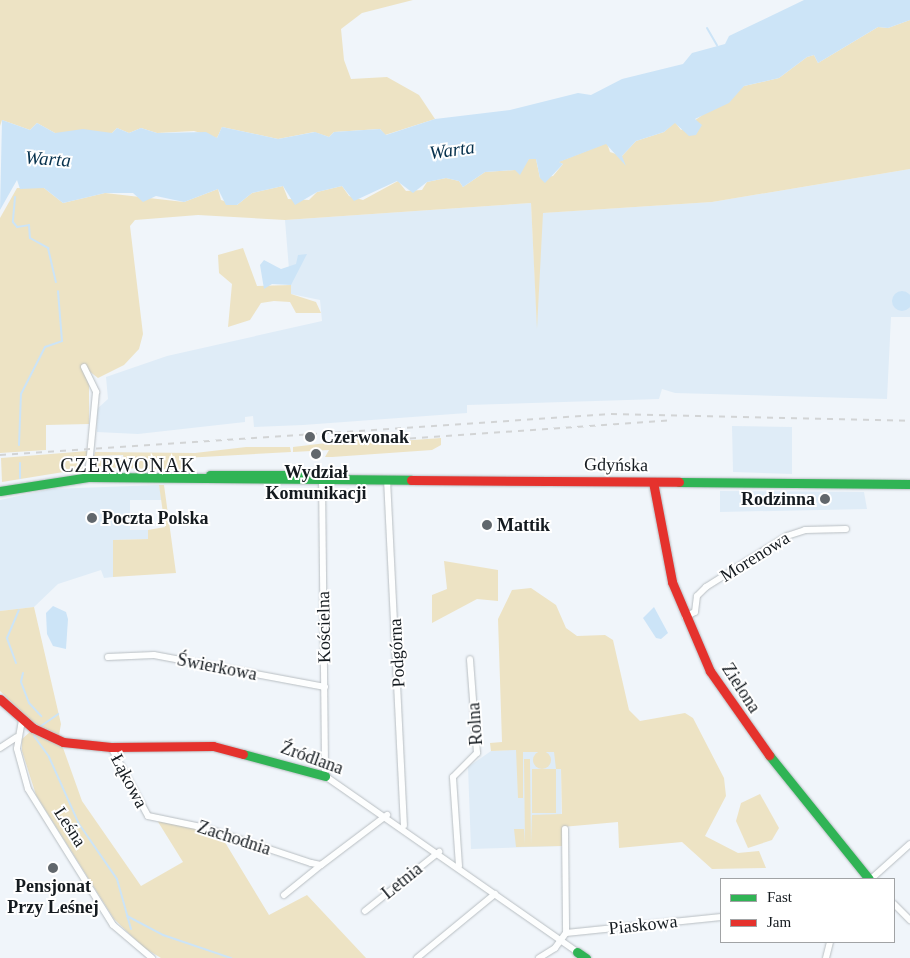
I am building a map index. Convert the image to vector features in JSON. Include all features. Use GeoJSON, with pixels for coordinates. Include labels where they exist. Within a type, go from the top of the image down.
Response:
{"type":"FeatureCollection","features":[{"type":"Feature","properties":{"kind":"main road","name":"Gdyńska"},"geometry":{"type":"LineString","coordinates":[[0,491],[88,477],[910,484]]}},
{"type":"Feature","properties":{"kind":"main road","name":"Zielona"},"geometry":{"type":"LineString","coordinates":[[653,482],[663,548],[684,617],[731,706],[869,878]]}},
{"type":"Feature","properties":{"kind":"main road"},"geometry":{"type":"LineString","coordinates":[[0,699],[22,720]]}},
{"type":"Feature","properties":{"kind":"main road","name":"Źródlana"},"geometry":{"type":"LineString","coordinates":[[22,720],[64,742],[111,747],[213,746],[325,776]]}},
{"type":"Feature","properties":{"kind":"main road","name":"Źródlana"},"geometry":{"type":"LineString","coordinates":[[579,955],[586,958]]}},
{"type":"Feature","properties":{"kind":"street"},"geometry":{"type":"LineString","coordinates":[[84,367],[96,392],[88,477]]}},
{"type":"Feature","properties":{"kind":"street","name":"Kościelna"},"geometry":{"type":"LineString","coordinates":[[322,478],[325,776]]}},
{"type":"Feature","properties":{"kind":"street","name":"Podgórna"},"geometry":{"type":"LineString","coordinates":[[387,479],[404,826]]}},
{"type":"Feature","properties":{"kind":"street","name":"Morenowa"},"geometry":{"type":"LineString","coordinates":[[684,617],[695,612],[696,596],[706,587],[787,536],[806,530],[846,530]]}},
{"type":"Feature","properties":{"kind":"street","name":"Świerkowa"},"geometry":{"type":"LineString","coordinates":[[108,657],[154,655],[325,688]]}},
{"type":"Feature","properties":{"kind":"street","name":"Rolna"},"geometry":{"type":"LineString","coordinates":[[459,866],[453,778],[477,753],[470,659]]}},
{"type":"Feature","properties":{"kind":"street","name":"Leśna"},"geometry":{"type":"LineString","coordinates":[[22,720],[17,737],[22,775],[41,812],[113,925],[152,958]]}},
{"type":"Feature","properties":{"kind":"street"},"geometry":{"type":"LineString","coordinates":[[0,748],[17,737]]}},
{"type":"Feature","properties":{"kind":"street","name":"Łąkowa"},"geometry":{"type":"LineString","coordinates":[[111,747],[148,816]]}},
{"type":"Feature","properties":{"kind":"street","name":"Źródlana"},"geometry":{"type":"LineString","coordinates":[[325,776],[404,826],[495,894],[564,936],[579,955]]}},
{"type":"Feature","properties":{"kind":"street"},"geometry":{"type":"LineString","coordinates":[[284,895],[387,815]]}},
{"type":"Feature","properties":{"kind":"street","name":"Zachodnia"},"geometry":{"type":"LineString","coordinates":[[148,816],[206,828],[321,865]]}},
{"type":"Feature","properties":{"kind":"street"},"geometry":{"type":"LineString","coordinates":[[539,958],[564,936],[565,829]]}},
{"type":"Feature","properties":{"kind":"street"},"geometry":{"type":"LineString","coordinates":[[871,878],[910,844]]}},
{"type":"Feature","properties":{"kind":"street","name":"Letnia"},"geometry":{"type":"LineString","coordinates":[[365,911],[439,852]]}},
{"type":"Feature","properties":{"kind":"street"},"geometry":{"type":"LineString","coordinates":[[417,958],[495,894]]}},
{"type":"Feature","properties":{"kind":"street"},"geometry":{"type":"LineString","coordinates":[[895,905],[910,920]]}},
{"type":"Feature","properties":{"kind":"street","name":"Piaskowa"},"geometry":{"type":"LineString","coordinates":[[564,936],[720,917]]}},
{"type":"Feature","properties":{"kind":"street"},"geometry":{"type":"LineString","coordinates":[[826,958],[830,943]]}},
{"type":"Feature","properties":{"kind":"shaded area"},"geometry":{"type":"Polygon","coordinates":[[[0,0],[413,0],[362,13],[341,29],[344,60],[351,79],[387,77],[419,95],[435,119],[385,135],[380,129],[334,132],[329,137],[314,132],[278,139],[222,127],[217,138],[194,131],[157,133],[141,128],[129,133],[117,128],[112,133],[55,133],[37,123],[30,130],[2,120],[0,126],[0,0]]]}},
{"type":"Feature","properties":{"kind":"shaded area"},"geometry":{"type":"Polygon","coordinates":[[[910,20],[910,169],[712,202],[543,213],[537,329],[531,203],[285,220],[198,215],[135,220],[130,226],[143,334],[139,349],[124,365],[98,378],[89,371],[89,424],[46,425],[46,450],[0,453],[0,218],[17,188],[44,188],[63,203],[105,193],[184,202],[218,189],[221,200],[237,205],[252,193],[283,186],[288,199],[309,200],[317,192],[342,186],[349,196],[363,200],[398,181],[406,191],[422,190],[427,182],[446,178],[459,181],[463,187],[485,172],[515,170],[529,159],[536,159],[540,178],[553,176],[563,164],[558,162],[607,143],[610,152],[622,156],[636,141],[664,132],[675,122],[681,130],[744,86],[779,78],[807,57],[814,55],[818,63],[878,27],[888,28],[910,20]]]}},
{"type":"Feature","properties":{"kind":"shaded area"},"geometry":{"type":"Polygon","coordinates":[[[910,169],[910,317],[891,317],[887,399],[675,393],[662,389],[659,399],[467,405],[467,413],[303,425],[254,427],[253,416],[245,417],[245,422],[138,434],[97,432],[97,409],[108,399],[106,377],[167,356],[322,321],[320,300],[291,294],[285,220],[531,203],[537,322],[542,213],[712,202],[910,169]]]}},
{"type":"Feature","properties":{"kind":"shaded area"},"geometry":{"type":"Polygon","coordinates":[[[243,248],[257,286],[291,285],[291,294],[316,302],[321,313],[296,313],[290,302],[274,301],[261,303],[250,320],[228,327],[232,284],[219,273],[218,255],[243,248]]]}},
{"type":"Feature","properties":{"kind":"shaded area"},"geometry":{"type":"Polygon","coordinates":[[[732,426],[792,427],[792,474],[733,472],[732,426]]]}},
{"type":"Feature","properties":{"kind":"shaded area"},"geometry":{"type":"Polygon","coordinates":[[[441,438],[441,445],[432,450],[332,457],[325,457],[329,450],[293,452],[293,447],[360,439],[372,443],[441,438]]]}},
{"type":"Feature","properties":{"kind":"shaded area"},"geometry":{"type":"Polygon","coordinates":[[[246,447],[290,447],[291,452],[184,458],[184,470],[93,467],[93,461],[124,460],[123,455],[94,456],[95,452],[195,453],[246,447]]]}},
{"type":"Feature","properties":{"kind":"shaded area"},"geometry":{"type":"Polygon","coordinates":[[[88,451],[82,469],[2,482],[1,458],[88,451]]]}},
{"type":"Feature","properties":{"kind":"shaded area"},"geometry":{"type":"Polygon","coordinates":[[[159,485],[162,500],[130,500],[130,530],[148,530],[148,539],[113,540],[113,577],[104,578],[101,570],[58,584],[34,607],[0,611],[0,500],[51,489],[159,485]]]}},
{"type":"Feature","properties":{"kind":"shaded area"},"geometry":{"type":"Polygon","coordinates":[[[159,485],[164,485],[176,573],[113,577],[113,540],[148,539],[148,530],[165,527],[159,485]]]}},
{"type":"Feature","properties":{"kind":"shaded area"},"geometry":{"type":"Polygon","coordinates":[[[720,491],[864,492],[867,509],[720,512],[720,491]]]}},
{"type":"Feature","properties":{"kind":"shaded area"},"geometry":{"type":"Polygon","coordinates":[[[444,561],[498,570],[498,601],[477,599],[432,623],[432,595],[447,589],[444,561]]]}},
{"type":"Feature","properties":{"kind":"shaded area"},"geometry":{"type":"Polygon","coordinates":[[[531,588],[556,605],[566,628],[577,636],[605,635],[613,640],[629,710],[640,721],[685,713],[693,718],[724,778],[726,796],[705,836],[738,853],[759,851],[766,868],[712,869],[682,842],[619,848],[618,822],[562,827],[562,846],[516,847],[514,829],[524,829],[525,844],[524,759],[530,759],[531,844],[532,815],[562,814],[561,769],[556,769],[554,752],[523,752],[523,798],[518,798],[516,750],[491,751],[490,743],[502,742],[498,619],[512,590],[531,588]]]}},
{"type":"Feature","properties":{"kind":"shaded area"},"geometry":{"type":"Polygon","coordinates":[[[34,607],[61,724],[59,735],[34,723],[0,691],[0,611],[34,607]]]}},
{"type":"Feature","properties":{"kind":"shaded area"},"geometry":{"type":"Polygon","coordinates":[[[30,732],[62,745],[82,801],[141,886],[183,862],[155,817],[195,828],[223,839],[269,915],[307,895],[366,958],[161,958],[143,947],[114,919],[36,795],[22,751],[22,739],[30,732]]]}},
{"type":"Feature","properties":{"kind":"shaded area"},"geometry":{"type":"Polygon","coordinates":[[[561,747],[562,846],[471,849],[468,767],[491,751],[561,747]]]}},
{"type":"Feature","properties":{"kind":"shaded area"},"geometry":{"type":"Polygon","coordinates":[[[542,751],[548,754],[551,760],[548,766],[542,769],[536,766],[533,760],[536,754],[542,751]]]}},
{"type":"Feature","properties":{"kind":"shaded area"},"geometry":{"type":"Polygon","coordinates":[[[532,769],[556,769],[556,813],[532,813],[532,769]]]}},
{"type":"Feature","properties":{"kind":"shaded area"},"geometry":{"type":"Polygon","coordinates":[[[760,794],[779,828],[772,840],[748,848],[736,821],[741,803],[760,794]]]}},
{"type":"Feature","properties":{"kind":"water","name":"Warta"},"geometry":{"type":"Polygon","coordinates":[[[804,0],[910,0],[910,20],[888,28],[878,27],[818,63],[814,55],[807,57],[779,78],[744,86],[729,103],[695,119],[702,125],[696,135],[689,136],[675,123],[664,132],[636,141],[622,156],[626,166],[606,144],[559,162],[563,164],[545,183],[540,178],[536,159],[529,159],[520,175],[515,170],[485,172],[463,187],[459,181],[446,178],[427,182],[413,193],[397,181],[354,201],[342,186],[317,192],[295,205],[283,186],[252,193],[237,205],[226,205],[218,189],[184,202],[156,196],[143,202],[133,193],[105,193],[63,203],[44,188],[20,189],[17,180],[0,210],[2,120],[30,130],[37,123],[55,133],[83,129],[112,133],[117,128],[129,133],[141,128],[157,133],[206,132],[217,138],[222,127],[278,139],[315,132],[329,137],[334,132],[380,129],[386,135],[435,119],[510,110],[578,93],[591,95],[622,79],[683,64],[692,53],[725,44],[729,36],[804,0]]]}},
{"type":"Feature","properties":{"kind":"water"},"geometry":{"type":"Polygon","coordinates":[[[307,254],[291,285],[272,284],[264,289],[260,265],[264,260],[281,269],[296,264],[298,255],[307,254]]]}},
{"type":"Feature","properties":{"kind":"water"},"geometry":{"type":"Polygon","coordinates":[[[902,291],[909,294],[911,305],[909,308],[902,311],[895,308],[892,301],[895,294],[902,291]]]}},
{"type":"Feature","properties":{"kind":"water"},"geometry":{"type":"Polygon","coordinates":[[[53,606],[66,612],[68,619],[66,649],[53,646],[47,634],[46,613],[53,606]]]}},
{"type":"Feature","properties":{"kind":"water"},"geometry":{"type":"Polygon","coordinates":[[[654,607],[668,633],[661,639],[656,638],[643,618],[654,607]]]}},
{"type":"Feature","properties":{"kind":"waterway"},"geometry":{"type":"LineString","coordinates":[[707,28],[717,45]]}},
{"type":"Feature","properties":{"kind":"waterway"},"geometry":{"type":"LineString","coordinates":[[15,197],[13,222],[17,227],[29,225],[30,238],[48,248],[56,282]]}},
{"type":"Feature","properties":{"kind":"waterway"},"geometry":{"type":"LineString","coordinates":[[19,445],[21,394],[45,347],[62,341],[58,291]]}},
{"type":"Feature","properties":{"kind":"waterway"},"geometry":{"type":"LineString","coordinates":[[20,463],[20,478]]}},
{"type":"Feature","properties":{"kind":"waterway"},"geometry":{"type":"LineString","coordinates":[[16,663],[7,638],[19,610]]}},
{"type":"Feature","properties":{"kind":"waterway"},"geometry":{"type":"LineString","coordinates":[[23,673],[21,682],[29,703],[41,716]]}},
{"type":"Feature","properties":{"kind":"waterway"},"geometry":{"type":"LineString","coordinates":[[41,726],[58,714]]}},
{"type":"Feature","properties":{"kind":"waterway"},"geometry":{"type":"LineString","coordinates":[[34,736],[49,757],[79,824],[117,879],[131,929]]}},
{"type":"Feature","properties":{"kind":"waterway"},"geometry":{"type":"LineString","coordinates":[[127,916],[163,935],[231,958]]}},
{"type":"Feature","properties":{"kind":"railway"},"geometry":{"type":"LineString","coordinates":[[0,455],[611,414],[910,421]]}},
{"type":"Feature","properties":{"kind":"railway"},"geometry":{"type":"LineString","coordinates":[[374,441],[671,420]]}},
{"type":"Feature","properties":{"kind":"traffic: fast"},"geometry":{"type":"LineString","coordinates":[[210,475],[312,475]]}},
{"type":"Feature","properties":{"kind":"traffic: fast"},"geometry":{"type":"LineString","coordinates":[[0,491],[88,477],[411,480]]}},
{"type":"Feature","properties":{"kind":"traffic: fast"},"geometry":{"type":"LineString","coordinates":[[679,482],[910,484]]}},
{"type":"Feature","properties":{"kind":"traffic: fast"},"geometry":{"type":"LineString","coordinates":[[243,754],[325,776]]}},
{"type":"Feature","properties":{"kind":"traffic: fast"},"geometry":{"type":"LineString","coordinates":[[769,755],[868,878]]}},
{"type":"Feature","properties":{"kind":"traffic: fast"},"geometry":{"type":"LineString","coordinates":[[577,952],[586,958]]}},
{"type":"Feature","properties":{"kind":"traffic: jam"},"geometry":{"type":"LineString","coordinates":[[411,480],[679,482]]}},
{"type":"Feature","properties":{"kind":"traffic: jam"},"geometry":{"type":"LineString","coordinates":[[653,482],[672,582],[710,671],[769,755]]}},
{"type":"Feature","properties":{"kind":"traffic: jam"},"geometry":{"type":"LineString","coordinates":[[0,699],[33,728],[63,742],[111,747],[213,746],[243,754]]}},
{"type":"Feature","properties":{"kind":"place","name":"Czerwonak"},"geometry":{"type":"Point","coordinates":[310,437]}},
{"type":"Feature","properties":{"kind":"place","name":"Wydział Komunikacji"},"geometry":{"type":"Point","coordinates":[316,454]}},
{"type":"Feature","properties":{"kind":"place","name":"Rodzinna"},"geometry":{"type":"Point","coordinates":[825,499]}},
{"type":"Feature","properties":{"kind":"place","name":"Poczta Polska"},"geometry":{"type":"Point","coordinates":[92,518]}},
{"type":"Feature","properties":{"kind":"place","name":"Mattik"},"geometry":{"type":"Point","coordinates":[487,525]}},
{"type":"Feature","properties":{"kind":"place","name":"Pensjonat Przy Leśnej"},"geometry":{"type":"Point","coordinates":[53,868]}},
{"type":"Feature","properties":{"kind":"district","name":"CZERWONAK"},"geometry":{"type":"Point","coordinates":[128,465]}}]}
